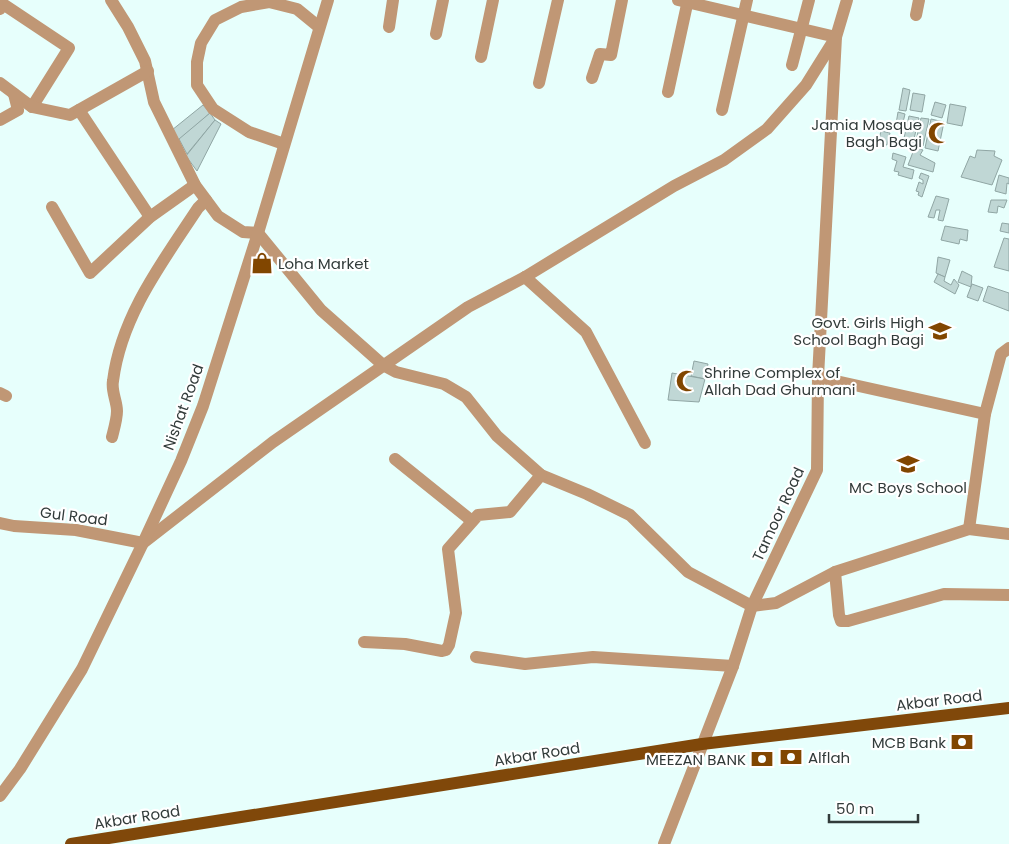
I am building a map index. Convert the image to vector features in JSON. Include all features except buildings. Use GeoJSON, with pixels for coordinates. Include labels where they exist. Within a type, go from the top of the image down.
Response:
{"type":"FeatureCollection","features":[{"type":"Feature","properties":{"kind":"main road","name":"Akbar Road"},"geometry":{"type":"LineString","coordinates":[[72,844],[702,744],[1009,708]]}},
{"type":"Feature","properties":{"kind":"street"},"geometry":{"type":"LineString","coordinates":[[111,0],[146,61],[154,102],[195,185],[218,216],[244,232],[258,233],[321,310],[383,365],[396,372],[444,384],[466,398],[497,436],[541,474],[630,515],[688,572],[752,606],[776,603],[835,572],[969,529],[1009,534]]}},
{"type":"Feature","properties":{"kind":"street","name":"Nishat Road"},"geometry":{"type":"LineString","coordinates":[[0,796],[20,769],[82,669],[181,461],[203,406],[258,233],[328,0]]}},
{"type":"Feature","properties":{"kind":"street"},"geometry":{"type":"LineString","coordinates":[[389,27],[393,0]]}},
{"type":"Feature","properties":{"kind":"street"},"geometry":{"type":"LineString","coordinates":[[436,34],[443,0]]}},
{"type":"Feature","properties":{"kind":"street"},"geometry":{"type":"LineString","coordinates":[[481,57],[493,0]]}},
{"type":"Feature","properties":{"kind":"street"},"geometry":{"type":"LineString","coordinates":[[539,83],[558,0]]}},
{"type":"Feature","properties":{"kind":"street"},"geometry":{"type":"LineString","coordinates":[[592,78],[600,54],[611,55],[622,0]]}},
{"type":"Feature","properties":{"kind":"street"},"geometry":{"type":"LineString","coordinates":[[722,110],[747,0]]}},
{"type":"Feature","properties":{"kind":"street"},"geometry":{"type":"LineString","coordinates":[[792,66],[809,0]]}},
{"type":"Feature","properties":{"kind":"street","name":"Tamoor Road"},"geometry":{"type":"LineString","coordinates":[[664,844],[733,666],[752,606],[817,470],[818,377],[836,37],[847,0]]}},
{"type":"Feature","properties":{"kind":"street"},"geometry":{"type":"LineString","coordinates":[[916,15],[920,0]]}},
{"type":"Feature","properties":{"kind":"street"},"geometry":{"type":"LineString","coordinates":[[143,544],[273,442],[468,307],[525,277],[674,186],[724,160],[767,129],[806,85],[836,37],[684,1],[668,92]]}},
{"type":"Feature","properties":{"kind":"street"},"geometry":{"type":"LineString","coordinates":[[284,144],[249,132],[213,109],[197,84],[197,62],[201,43],[215,20],[241,7],[269,2],[297,9],[319,27]]}},
{"type":"Feature","properties":{"kind":"street"},"geometry":{"type":"LineString","coordinates":[[2,4],[69,48],[32,107]]}},
{"type":"Feature","properties":{"kind":"street"},"geometry":{"type":"LineString","coordinates":[[0,83],[32,107],[70,115],[148,71]]}},
{"type":"Feature","properties":{"kind":"street"},"geometry":{"type":"LineString","coordinates":[[0,120],[18,110],[14,94]]}},
{"type":"Feature","properties":{"kind":"street"},"geometry":{"type":"LineString","coordinates":[[79,110],[150,217]]}},
{"type":"Feature","properties":{"kind":"street"},"geometry":{"type":"LineString","coordinates":[[52,207],[90,273],[150,217],[195,185]]}},
{"type":"Feature","properties":{"kind":"street"},"geometry":{"type":"LineString","coordinates":[[112,437],[117,412],[112,383],[120,347],[132,315],[156,272],[198,208],[206,200]]}},
{"type":"Feature","properties":{"kind":"street"},"geometry":{"type":"LineString","coordinates":[[525,277],[586,332],[645,443]]}},
{"type":"Feature","properties":{"kind":"street"},"geometry":{"type":"LineString","coordinates":[[969,529],[985,414],[1001,354],[1009,348]]}},
{"type":"Feature","properties":{"kind":"street"},"geometry":{"type":"LineString","coordinates":[[818,377],[985,414]]}},
{"type":"Feature","properties":{"kind":"street"},"geometry":{"type":"LineString","coordinates":[[395,459],[472,521]]}},
{"type":"Feature","properties":{"kind":"street"},"geometry":{"type":"LineString","coordinates":[[364,642],[405,644],[442,651],[446,650],[449,645],[456,613],[448,549],[478,515],[510,512],[541,474]]}},
{"type":"Feature","properties":{"kind":"street","name":"Gul Road"},"geometry":{"type":"LineString","coordinates":[[0,523],[37,528],[76,530],[143,544]]}},
{"type":"Feature","properties":{"kind":"street"},"geometry":{"type":"LineString","coordinates":[[835,572],[839,615],[841,621],[848,622],[944,594],[1009,595]]}},
{"type":"Feature","properties":{"kind":"street"},"geometry":{"type":"LineString","coordinates":[[476,657],[526,664],[593,657],[733,666]]}},
{"type":"Feature","properties":{"kind":"place","name":"Jamia Mosque Bagh Bagi"},"geometry":{"type":"Point","coordinates":[939,133]}},
{"type":"Feature","properties":{"kind":"place","name":"Loha Market"},"geometry":{"type":"Point","coordinates":[262,263]}},
{"type":"Feature","properties":{"kind":"place","name":"Govt. Girls High School Bagh Bagi"},"geometry":{"type":"Point","coordinates":[940,331]}},
{"type":"Feature","properties":{"kind":"place","name":"Shrine Complex of Allah Dad Ghurmani"},"geometry":{"type":"Point","coordinates":[687,381]}},
{"type":"Feature","properties":{"kind":"place","name":"MC Boys School"},"geometry":{"type":"Point","coordinates":[908,464]}},
{"type":"Feature","properties":{"kind":"place","name":"MCB Bank"},"geometry":{"type":"Point","coordinates":[962,742]}},
{"type":"Feature","properties":{"kind":"place","name":"Alflah"},"geometry":{"type":"Point","coordinates":[791,757]}},
{"type":"Feature","properties":{"kind":"place","name":"MEEZAN BANK"},"geometry":{"type":"Point","coordinates":[762,759]}}]}
